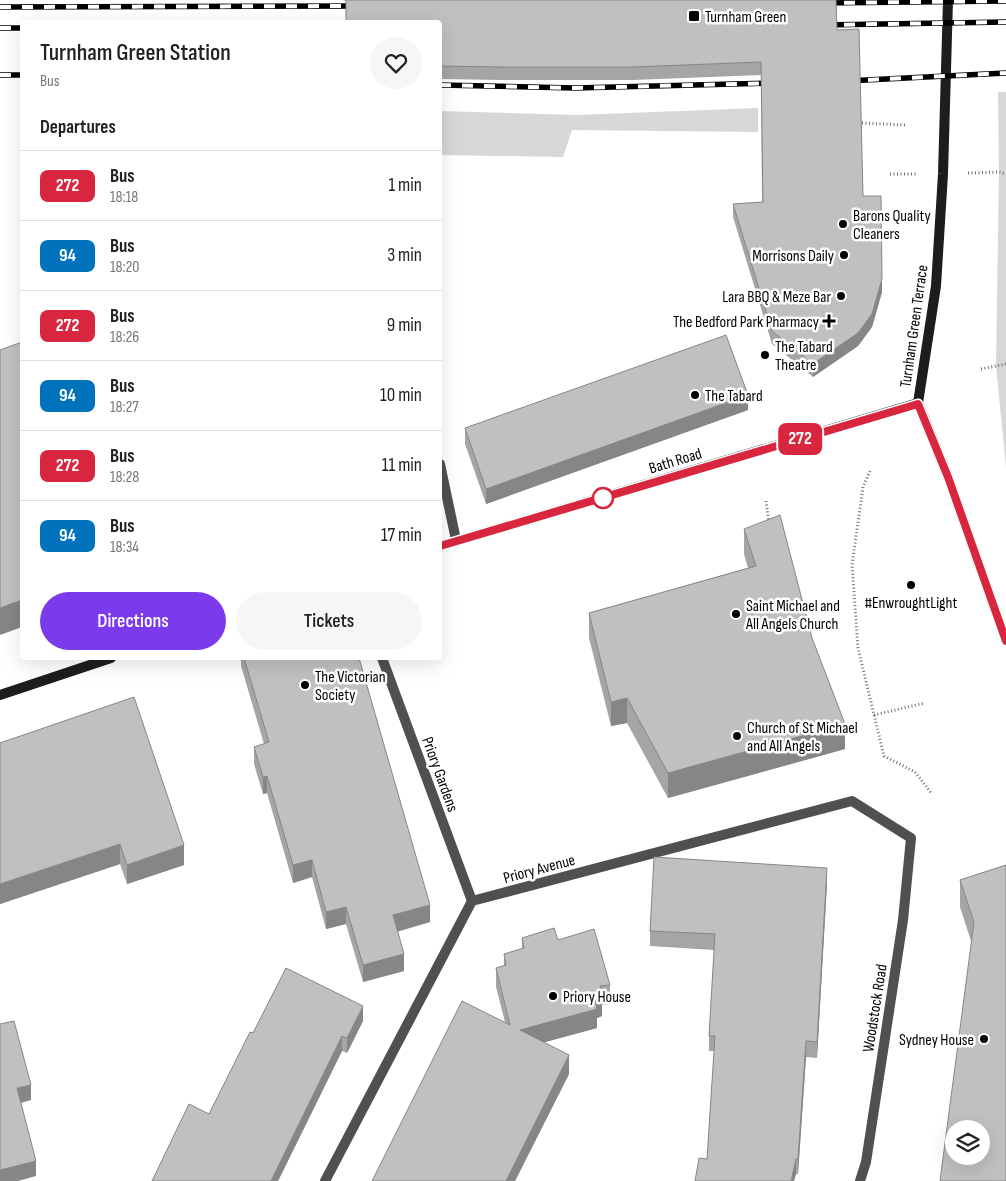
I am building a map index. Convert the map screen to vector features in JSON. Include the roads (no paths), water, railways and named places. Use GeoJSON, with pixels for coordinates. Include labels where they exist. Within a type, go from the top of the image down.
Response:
{"type":"FeatureCollection","features":[{"type":"Feature","properties":{"kind":"main road","name":"Turnham Green Terrace"},"geometry":{"type":"LineString","coordinates":[[948,0],[943,174],[936,286],[918,404],[948,477],[1006,641]]}},
{"type":"Feature","properties":{"kind":"main road","name":"Bath Road"},"geometry":{"type":"LineString","coordinates":[[442,545],[918,404]]}},
{"type":"Feature","properties":{"kind":"main road"},"geometry":{"type":"LineString","coordinates":[[0,695],[105,660]]}},
{"type":"Feature","properties":{"kind":"street"},"geometry":{"type":"LineString","coordinates":[[442,474],[456,540]]}},
{"type":"Feature","properties":{"kind":"street","name":"Priory Gardens"},"geometry":{"type":"LineString","coordinates":[[383,660],[472,901]]}},
{"type":"Feature","properties":{"kind":"street","name":"Priory Avenue"},"geometry":{"type":"LineString","coordinates":[[472,901],[852,801],[911,838]]}},
{"type":"Feature","properties":{"kind":"street","name":"Woodstock Road"},"geometry":{"type":"LineString","coordinates":[[860,1181],[866,1162],[903,920],[911,838]]}},
{"type":"Feature","properties":{"kind":"street"},"geometry":{"type":"LineString","coordinates":[[325,1181],[472,901]]}},
{"type":"Feature","properties":{"kind":"railway"},"geometry":{"type":"LineString","coordinates":[[822,3],[1006,1]]}},
{"type":"Feature","properties":{"kind":"railway"},"geometry":{"type":"LineString","coordinates":[[0,7],[360,6]]}},
{"type":"Feature","properties":{"kind":"railway"},"geometry":{"type":"LineString","coordinates":[[822,25],[1006,22]]}},
{"type":"Feature","properties":{"kind":"railway"},"geometry":{"type":"LineString","coordinates":[[0,28],[20,28]]}},
{"type":"Feature","properties":{"kind":"railway"},"geometry":{"type":"LineString","coordinates":[[846,81],[1006,73]]}},
{"type":"Feature","properties":{"kind":"railway"},"geometry":{"type":"LineString","coordinates":[[0,75],[20,75]]}},
{"type":"Feature","properties":{"kind":"railway"},"geometry":{"type":"LineString","coordinates":[[442,85],[575,88],[774,83]]}},
{"type":"Feature","properties":{"kind":"place","name":"Turnham Green"},"geometry":{"type":"Point","coordinates":[694,16]}},
{"type":"Feature","properties":{"kind":"place","name":"Barons Quality Cleaners"},"geometry":{"type":"Point","coordinates":[843,224]}},
{"type":"Feature","properties":{"kind":"place","name":"Morrisons Daily"},"geometry":{"type":"Point","coordinates":[844,255]}},
{"type":"Feature","properties":{"kind":"place","name":"Lara BBQ & Meze Bar"},"geometry":{"type":"Point","coordinates":[841,296]}},
{"type":"Feature","properties":{"kind":"place","name":"The Bedford Park Pharmacy"},"geometry":{"type":"Point","coordinates":[829,321]}},
{"type":"Feature","properties":{"kind":"place","name":"The Tabard Theatre"},"geometry":{"type":"Point","coordinates":[765,355]}},
{"type":"Feature","properties":{"kind":"place","name":"The Tabard"},"geometry":{"type":"Point","coordinates":[695,395]}},
{"type":"Feature","properties":{"kind":"place","name":"#EnwroughtLight"},"geometry":{"type":"Point","coordinates":[911,585]}},
{"type":"Feature","properties":{"kind":"place","name":"Saint Michael and All Angels Church"},"geometry":{"type":"Point","coordinates":[736,614]}},
{"type":"Feature","properties":{"kind":"place","name":"The Victorian Society"},"geometry":{"type":"Point","coordinates":[305,685]}},
{"type":"Feature","properties":{"kind":"place","name":"Church of St Michael and All Angels"},"geometry":{"type":"Point","coordinates":[737,736]}},
{"type":"Feature","properties":{"kind":"place","name":"Priory House"},"geometry":{"type":"Point","coordinates":[553,996]}},
{"type":"Feature","properties":{"kind":"place","name":"Sydney House"},"geometry":{"type":"Point","coordinates":[984,1039]}}]}
